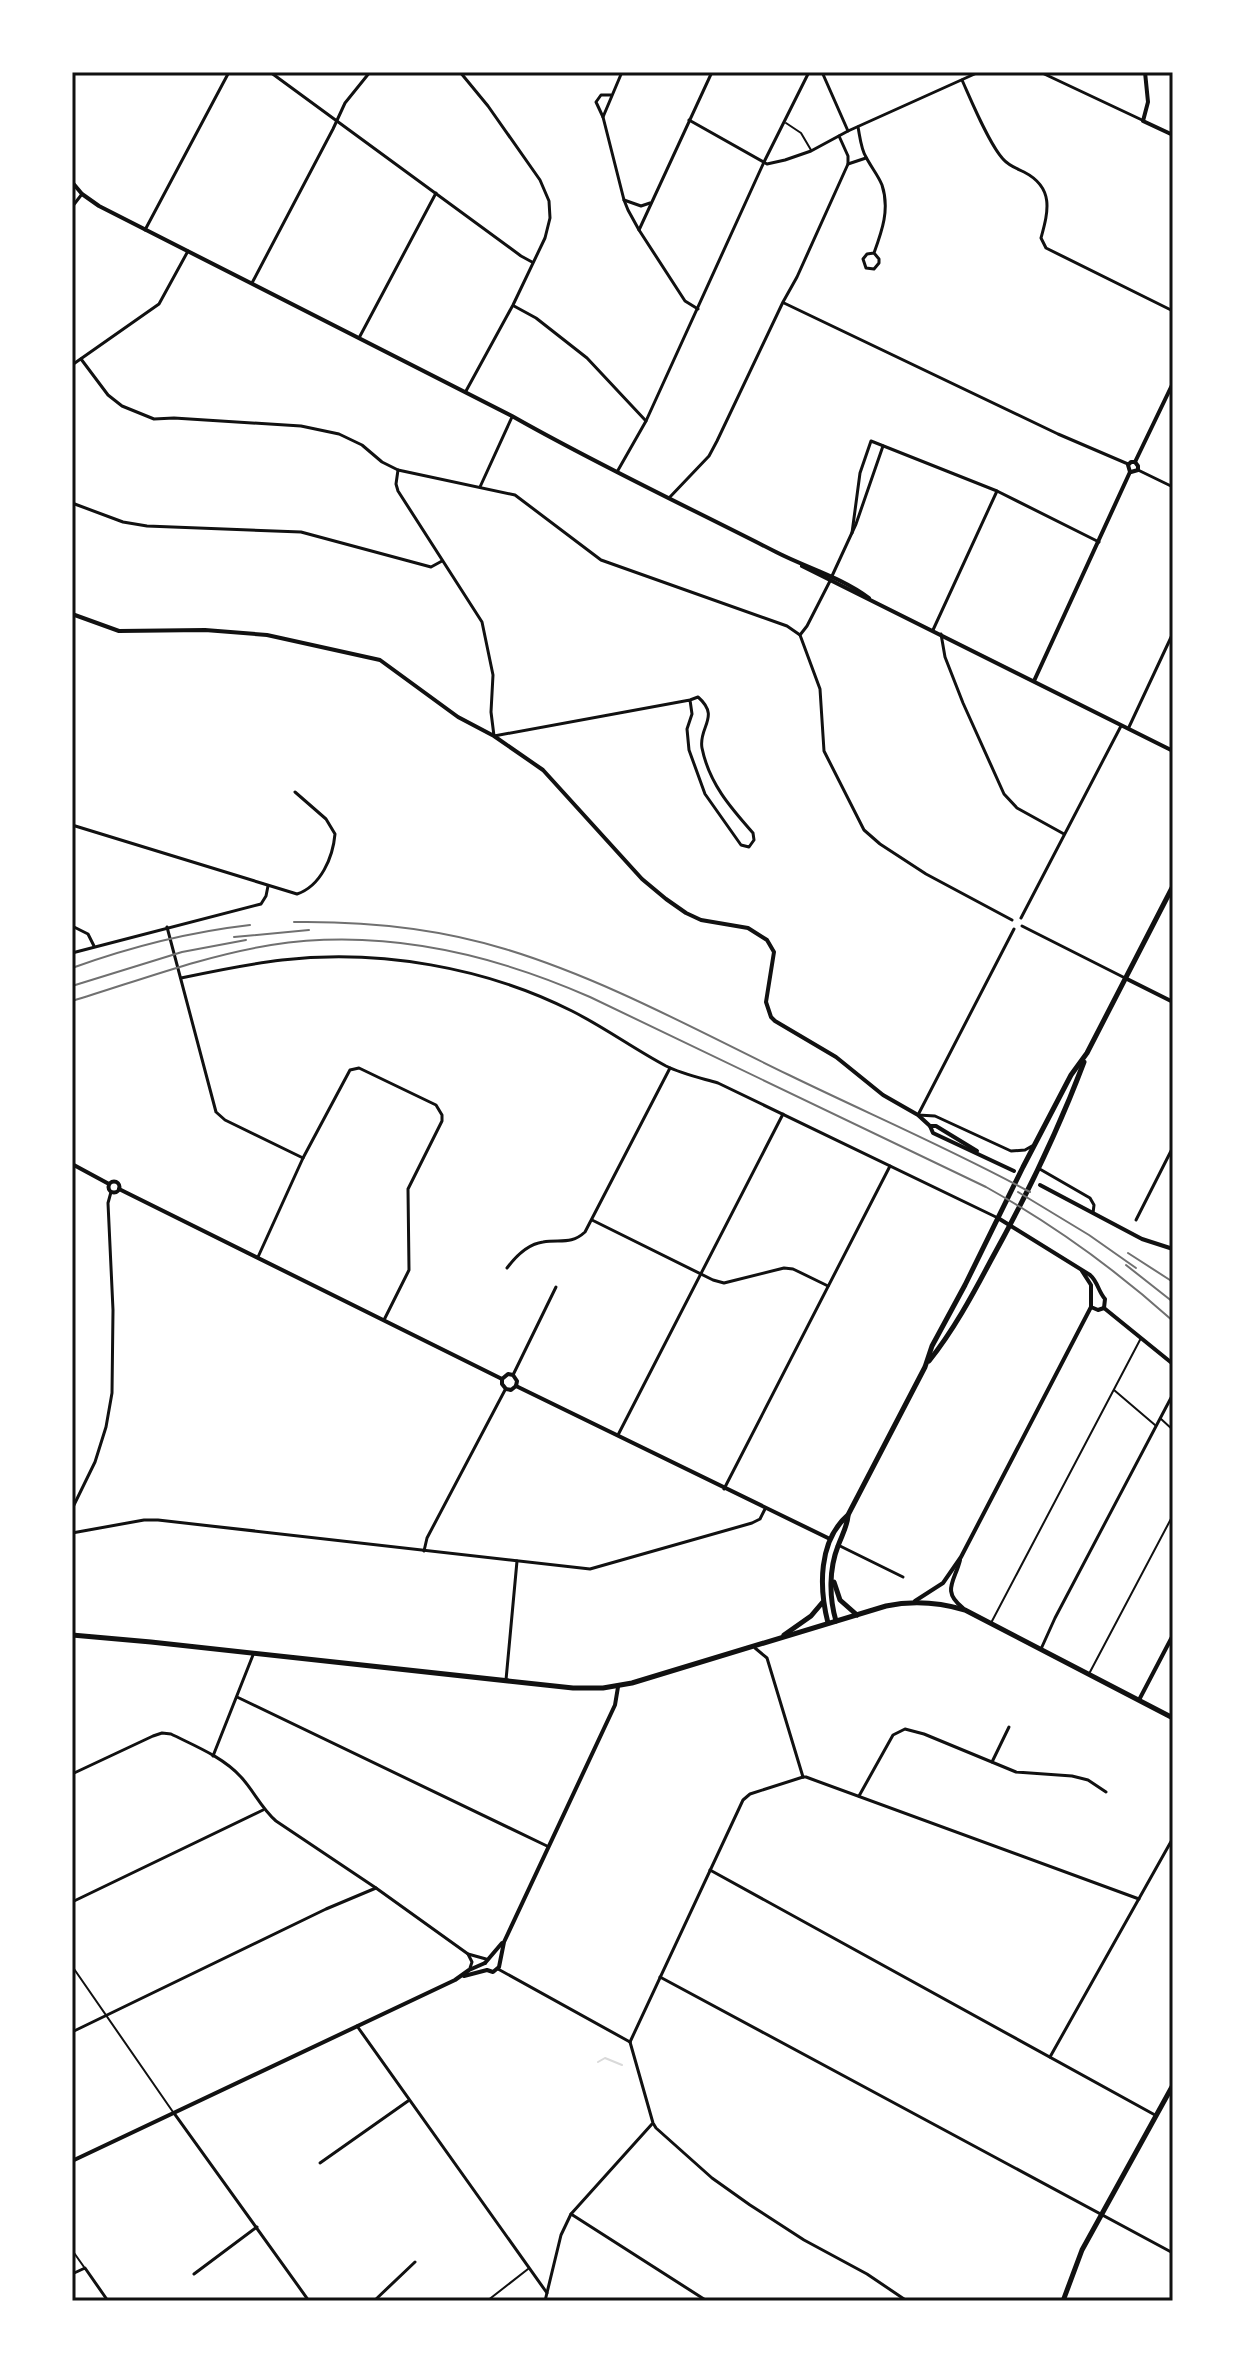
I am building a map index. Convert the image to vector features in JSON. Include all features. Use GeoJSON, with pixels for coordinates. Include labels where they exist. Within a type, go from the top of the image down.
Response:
{"type":"FeatureCollection","features":[{"type":"Feature","properties":{"kind":"main road"},"geometry":{"type":"LineString","coordinates":[[828,1623],[822,1602],[823,1570],[831,1540],[840,1522],[848,1515],[925,1367],[969,1300],[1017,1213],[1068,1104],[1087,1053],[1173,886]]}},
{"type":"Feature","properties":{"kind":"main road"},"geometry":{"type":"LineString","coordinates":[[925,1367],[932,1346],[1023,1167],[1071,1075],[1087,1053]]}},
{"type":"Feature","properties":{"kind":"main road"},"geometry":{"type":"LineString","coordinates":[[1023,1167],[1032,1165],[1037,1171]]}},
{"type":"Feature","properties":{"kind":"main road"},"geometry":{"type":"LineString","coordinates":[[836,1621],[831,1605],[832,1578],[848,1515]]}},
{"type":"Feature","properties":{"kind":"main road"},"geometry":{"type":"LineString","coordinates":[[832,1578],[840,1600],[857,1615]]}},
{"type":"Feature","properties":{"kind":"main road"},"geometry":{"type":"LineString","coordinates":[[72,1635],[588,1689],[618,1687],[886,1606],[915,1601],[942,1603],[965,1610],[1173,1718]]}},
{"type":"Feature","properties":{"kind":"main road"},"geometry":{"type":"LineString","coordinates":[[776,1640],[811,1616],[822,1602]]}},
{"type":"Feature","properties":{"kind":"main road"},"geometry":{"type":"LineString","coordinates":[[1063,2301],[1078,2258],[1173,2085]]}},
{"type":"Feature","properties":{"kind":"street"},"geometry":{"type":"LineString","coordinates":[[145,230],[229,72]]}},
{"type":"Feature","properties":{"kind":"street"},"geometry":{"type":"LineString","coordinates":[[270,72],[533,262]]}},
{"type":"Feature","properties":{"kind":"street"},"geometry":{"type":"LineString","coordinates":[[252,283],[345,103],[370,72]]}},
{"type":"Feature","properties":{"kind":"street"},"geometry":{"type":"LineString","coordinates":[[460,72],[540,180],[549,201],[550,218],[545,238],[513,305],[465,392]]}},
{"type":"Feature","properties":{"kind":"street"},"geometry":{"type":"LineString","coordinates":[[603,117],[622,72]]}},
{"type":"Feature","properties":{"kind":"street"},"geometry":{"type":"LineString","coordinates":[[701,72],[709,78]]}},
{"type":"Feature","properties":{"kind":"street"},"geometry":{"type":"LineString","coordinates":[[639,230],[712,72]]}},
{"type":"Feature","properties":{"kind":"street"},"geometry":{"type":"LineString","coordinates":[[617,472],[646,421],[764,162],[809,72]]}},
{"type":"Feature","properties":{"kind":"street"},"geometry":{"type":"LineString","coordinates":[[822,72],[848,131]]}},
{"type":"Feature","properties":{"kind":"street"},"geometry":{"type":"LineString","coordinates":[[689,120],[767,164],[811,151],[979,72]]}},
{"type":"Feature","properties":{"kind":"street"},"geometry":{"type":"LineString","coordinates":[[1040,72],[1173,135]]}},
{"type":"Feature","properties":{"kind":"street"},"geometry":{"type":"LineString","coordinates":[[1143,121],[1148,102],[1145,72]]}},
{"type":"Feature","properties":{"kind":"street"},"geometry":{"type":"LineString","coordinates":[[962,80],[1001,158],[1032,177],[1044,193],[1048,215],[1042,244],[1173,311]]}},
{"type":"Feature","properties":{"kind":"street"},"geometry":{"type":"LineString","coordinates":[[611,95],[604,94],[597,99],[597,105],[603,117],[624,200],[639,230],[685,301],[698,309]]}},
{"type":"Feature","properties":{"kind":"street"},"geometry":{"type":"LineString","coordinates":[[858,127],[866,158],[883,188],[884,225],[874,253]]}},
{"type":"Feature","properties":{"kind":"street"},"geometry":{"type":"LineString","coordinates":[[669,498],[709,456],[797,277],[848,164],[848,156],[839,136]]}},
{"type":"Feature","properties":{"kind":"street"},"geometry":{"type":"LineString","coordinates":[[848,164],[866,158]]}},
{"type":"Feature","properties":{"kind":"street"},"geometry":{"type":"LineString","coordinates":[[72,182],[99,206],[145,230],[617,472],[1173,751]]}},
{"type":"Feature","properties":{"kind":"street"},"geometry":{"type":"LineString","coordinates":[[359,338],[436,193]]}},
{"type":"Feature","properties":{"kind":"street"},"geometry":{"type":"LineString","coordinates":[[72,207],[82,194]]}},
{"type":"Feature","properties":{"kind":"street"},"geometry":{"type":"LineString","coordinates":[[624,200],[641,206],[652,203]]}},
{"type":"Feature","properties":{"kind":"street"},"geometry":{"type":"LineString","coordinates":[[72,365],[159,304],[188,251]]}},
{"type":"Feature","properties":{"kind":"street"},"geometry":{"type":"LineString","coordinates":[[874,253],[879,263],[870,270],[864,266],[863,259],[867,254],[874,253]]}},
{"type":"Feature","properties":{"kind":"street"},"geometry":{"type":"LineString","coordinates":[[783,302],[1058,434],[1128,464],[1135,462],[1173,383]]}},
{"type":"Feature","properties":{"kind":"street"},"geometry":{"type":"LineString","coordinates":[[513,305],[536,318],[587,358],[646,421]]}},
{"type":"Feature","properties":{"kind":"street"},"geometry":{"type":"LineString","coordinates":[[81,359],[115,401],[154,419],[314,429],[339,434],[362,445],[382,462],[398,470],[515,495],[601,560],[787,626],[800,635],[820,689],[824,751],[864,830],[926,874],[1012,920]]}},
{"type":"Feature","properties":{"kind":"street"},"geometry":{"type":"LineString","coordinates":[[480,487],[512,416]]}},
{"type":"Feature","properties":{"kind":"street"},"geometry":{"type":"LineString","coordinates":[[852,533],[863,462],[871,441],[997,491],[1099,542]]}},
{"type":"Feature","properties":{"kind":"street"},"geometry":{"type":"LineString","coordinates":[[800,635],[852,533],[883,446]]}},
{"type":"Feature","properties":{"kind":"street"},"geometry":{"type":"LineString","coordinates":[[1135,462],[1138,470]]}},
{"type":"Feature","properties":{"kind":"street"},"geometry":{"type":"LineString","coordinates":[[1128,464],[1130,472]]}},
{"type":"Feature","properties":{"kind":"street"},"geometry":{"type":"LineString","coordinates":[[398,470],[398,491],[482,622],[493,675],[491,712],[494,736]]}},
{"type":"Feature","properties":{"kind":"street"},"geometry":{"type":"LineString","coordinates":[[1130,472],[1138,470],[1173,487]]}},
{"type":"Feature","properties":{"kind":"street"},"geometry":{"type":"LineString","coordinates":[[1034,681],[1130,472]]}},
{"type":"Feature","properties":{"kind":"street"},"geometry":{"type":"LineString","coordinates":[[933,630],[997,491]]}},
{"type":"Feature","properties":{"kind":"street"},"geometry":{"type":"LineString","coordinates":[[72,503],[123,522],[147,526],[301,532],[431,567],[443,560]]}},
{"type":"Feature","properties":{"kind":"street"},"geometry":{"type":"LineString","coordinates":[[72,614],[119,631],[205,630],[267,635],[380,660],[458,717],[494,736],[543,770],[642,879],[666,899],[701,920],[748,928],[767,940],[774,952],[766,1002],[771,1017],[836,1057],[883,1095],[918,1115],[930,1126],[948,1132],[1014,1171]]}},
{"type":"Feature","properties":{"kind":"street"},"geometry":{"type":"LineString","coordinates":[[1128,729],[1173,633]]}},
{"type":"Feature","properties":{"kind":"street"},"geometry":{"type":"LineString","coordinates":[[941,634],[945,657],[957,690],[1004,794],[1017,808],[1064,834]]}},
{"type":"Feature","properties":{"kind":"street"},"geometry":{"type":"LineString","coordinates":[[494,736],[698,697],[709,713],[700,744],[711,779],[753,833],[754,840],[749,847],[741,845],[705,794],[689,750],[687,729],[692,714],[690,700]]}},
{"type":"Feature","properties":{"kind":"street"},"geometry":{"type":"LineString","coordinates":[[1022,926],[1021,918],[1121,726]]}},
{"type":"Feature","properties":{"kind":"street"},"geometry":{"type":"LineString","coordinates":[[72,825],[293,894],[304,892],[319,878],[335,839],[334,830],[326,819],[295,792]]}},
{"type":"Feature","properties":{"kind":"street"},"geometry":{"type":"LineString","coordinates":[[72,953],[261,904],[268,886]]}},
{"type":"Feature","properties":{"kind":"street"},"geometry":{"type":"LineString","coordinates":[[1012,920],[1021,918]]}},
{"type":"Feature","properties":{"kind":"street"},"geometry":{"type":"LineString","coordinates":[[1012,920],[1014,929]]}},
{"type":"Feature","properties":{"kind":"street"},"geometry":{"type":"LineString","coordinates":[[72,926],[85,931],[94,946]]}},
{"type":"Feature","properties":{"kind":"street"},"geometry":{"type":"LineString","coordinates":[[918,1115],[1014,929],[1022,926],[1173,1002]]}},
{"type":"Feature","properties":{"kind":"street"},"geometry":{"type":"LineString","coordinates":[[167,927],[216,1112],[225,1120],[303,1158]]}},
{"type":"Feature","properties":{"kind":"street"},"geometry":{"type":"LineString","coordinates":[[180,975],[286,960],[345,958],[404,961],[506,983],[572,1011],[670,1068],[718,1083],[1011,1224],[1093,1278],[1105,1301],[1104,1308]]}},
{"type":"Feature","properties":{"kind":"street"},"geometry":{"type":"LineString","coordinates":[[258,1257],[303,1158],[350,1070],[359,1068],[436,1105],[442,1121],[408,1189],[409,1270],[384,1320]]}},
{"type":"Feature","properties":{"kind":"street"},"geometry":{"type":"LineString","coordinates":[[507,1268],[535,1244],[575,1240],[585,1232],[670,1068]]}},
{"type":"Feature","properties":{"kind":"street"},"geometry":{"type":"LineString","coordinates":[[618,1435],[783,1114]]}},
{"type":"Feature","properties":{"kind":"street"},"geometry":{"type":"LineString","coordinates":[[918,1115],[935,1116],[1011,1151],[1025,1150],[1035,1144]]}},
{"type":"Feature","properties":{"kind":"street"},"geometry":{"type":"LineString","coordinates":[[1136,1220],[1173,1147]]}},
{"type":"Feature","properties":{"kind":"street"},"geometry":{"type":"LineString","coordinates":[[72,1164],[109,1184],[117,1182],[119,1189],[502,1379]]}},
{"type":"Feature","properties":{"kind":"street"},"geometry":{"type":"LineString","coordinates":[[724,1489],[890,1166]]}},
{"type":"Feature","properties":{"kind":"street"},"geometry":{"type":"LineString","coordinates":[[1037,1171],[1090,1198],[1094,1205],[1093,1213]]}},
{"type":"Feature","properties":{"kind":"street"},"geometry":{"type":"LineString","coordinates":[[72,1509],[95,1462],[112,1393],[109,1184]]}},
{"type":"Feature","properties":{"kind":"street"},"geometry":{"type":"LineString","coordinates":[[1040,1185],[1142,1239],[1173,1249]]}},
{"type":"Feature","properties":{"kind":"street"},"geometry":{"type":"LineString","coordinates":[[111,1192],[119,1189]]}},
{"type":"Feature","properties":{"kind":"street"},"geometry":{"type":"LineString","coordinates":[[592,1220],[724,1283],[784,1268],[793,1269],[828,1286]]}},
{"type":"Feature","properties":{"kind":"street"},"geometry":{"type":"LineString","coordinates":[[915,1601],[943,1583],[961,1557],[1091,1307],[1091,1285],[1079,1267]]}},
{"type":"Feature","properties":{"kind":"street"},"geometry":{"type":"LineString","coordinates":[[513,1375],[556,1287]]}},
{"type":"Feature","properties":{"kind":"street"},"geometry":{"type":"LineString","coordinates":[[1090,1299],[1100,1295]]}},
{"type":"Feature","properties":{"kind":"street"},"geometry":{"type":"LineString","coordinates":[[1091,1307],[1098,1310],[1104,1308]]}},
{"type":"Feature","properties":{"kind":"street"},"geometry":{"type":"LineString","coordinates":[[1104,1308],[1173,1364]]}},
{"type":"Feature","properties":{"kind":"street"},"geometry":{"type":"LineString","coordinates":[[502,1379],[508,1374],[513,1375]]}},
{"type":"Feature","properties":{"kind":"street"},"geometry":{"type":"LineString","coordinates":[[502,1379],[506,1389],[511,1390],[517,1381],[513,1375]]}},
{"type":"Feature","properties":{"kind":"street"},"geometry":{"type":"LineString","coordinates":[[516,1386],[831,1540]]}},
{"type":"Feature","properties":{"kind":"street"},"geometry":{"type":"LineString","coordinates":[[424,1551],[427,1538],[506,1389]]}},
{"type":"Feature","properties":{"kind":"street"},"geometry":{"type":"LineString","coordinates":[[1041,1649],[1173,1394]]}},
{"type":"Feature","properties":{"kind":"street"},"geometry":{"type":"LineString","coordinates":[[72,1533],[158,1520],[597,1568],[752,1523],[760,1519],[765,1509]]}},
{"type":"Feature","properties":{"kind":"street"},"geometry":{"type":"LineString","coordinates":[[838,1545],[903,1577]]}},
{"type":"Feature","properties":{"kind":"street"},"geometry":{"type":"LineString","coordinates":[[961,1557],[950,1594],[965,1610]]}},
{"type":"Feature","properties":{"kind":"street"},"geometry":{"type":"LineString","coordinates":[[506,1680],[517,1561]]}},
{"type":"Feature","properties":{"kind":"street"},"geometry":{"type":"LineString","coordinates":[[1139,1700],[1173,1635]]}},
{"type":"Feature","properties":{"kind":"street"},"geometry":{"type":"LineString","coordinates":[[754,1647],[767,1658],[803,1777]]}},
{"type":"Feature","properties":{"kind":"street"},"geometry":{"type":"LineString","coordinates":[[213,1756],[254,1653]]}},
{"type":"Feature","properties":{"kind":"street"},"geometry":{"type":"LineString","coordinates":[[498,1969],[504,1942],[615,1705],[618,1687]]}},
{"type":"Feature","properties":{"kind":"street"},"geometry":{"type":"LineString","coordinates":[[237,1697],[548,1846]]}},
{"type":"Feature","properties":{"kind":"street"},"geometry":{"type":"LineString","coordinates":[[992,1762],[1009,1727]]}},
{"type":"Feature","properties":{"kind":"street"},"geometry":{"type":"LineString","coordinates":[[859,1796],[893,1735],[905,1729],[1016,1772],[1072,1776],[1088,1780],[1106,1792]]}},
{"type":"Feature","properties":{"kind":"street"},"geometry":{"type":"LineString","coordinates":[[72,1774],[162,1733],[171,1734],[230,1766],[242,1778],[263,1810],[276,1821],[468,1954],[487,1960],[497,1959],[499,1963]]}},
{"type":"Feature","properties":{"kind":"street"},"geometry":{"type":"LineString","coordinates":[[907,2301],[750,2205],[712,2178],[653,2123],[630,2042],[746,1796],[806,1777],[1139,1899]]}},
{"type":"Feature","properties":{"kind":"street"},"geometry":{"type":"LineString","coordinates":[[72,1902],[263,1810]]}},
{"type":"Feature","properties":{"kind":"street"},"geometry":{"type":"LineString","coordinates":[[1050,2057],[1173,1838]]}},
{"type":"Feature","properties":{"kind":"street"},"geometry":{"type":"LineString","coordinates":[[710,1870],[1156,2116]]}},
{"type":"Feature","properties":{"kind":"street"},"geometry":{"type":"LineString","coordinates":[[72,2032],[326,1909],[376,1888]]}},
{"type":"Feature","properties":{"kind":"street"},"geometry":{"type":"LineString","coordinates":[[469,1970],[487,1960],[504,1942]]}},
{"type":"Feature","properties":{"kind":"street"},"geometry":{"type":"LineString","coordinates":[[464,1976],[472,1963],[468,1954]]}},
{"type":"Feature","properties":{"kind":"street"},"geometry":{"type":"LineString","coordinates":[[487,1960],[487,1970]]}},
{"type":"Feature","properties":{"kind":"street"},"geometry":{"type":"LineString","coordinates":[[498,1969],[630,2042]]}},
{"type":"Feature","properties":{"kind":"street"},"geometry":{"type":"LineString","coordinates":[[72,2161],[464,1976],[498,1969]]}},
{"type":"Feature","properties":{"kind":"street"},"geometry":{"type":"LineString","coordinates":[[660,1977],[1173,2253]]}},
{"type":"Feature","properties":{"kind":"street"},"geometry":{"type":"LineString","coordinates":[[357,2026],[547,2293]]}},
{"type":"Feature","properties":{"kind":"street"},"geometry":{"type":"LineString","coordinates":[[320,2163],[409,2100]]}},
{"type":"Feature","properties":{"kind":"street"},"geometry":{"type":"LineString","coordinates":[[174,2113],[309,2301]]}},
{"type":"Feature","properties":{"kind":"street"},"geometry":{"type":"LineString","coordinates":[[545,2301],[561,2235],[571,2214],[653,2123]]}},
{"type":"Feature","properties":{"kind":"street"},"geometry":{"type":"LineString","coordinates":[[571,2214],[706,2301]]}},
{"type":"Feature","properties":{"kind":"street"},"geometry":{"type":"LineString","coordinates":[[194,2274],[257,2227]]}},
{"type":"Feature","properties":{"kind":"street"},"geometry":{"type":"LineString","coordinates":[[374,2301],[415,2262]]}},
{"type":"Feature","properties":{"kind":"street"},"geometry":{"type":"LineString","coordinates":[[72,2274],[85,2268],[108,2301]]}},
{"type":"Feature","properties":{"kind":"lane"},"geometry":{"type":"LineString","coordinates":[[786,123],[801,133],[811,151]]}},
{"type":"Feature","properties":{"kind":"lane"},"geometry":{"type":"LineString","coordinates":[[991,1623],[1141,1337]]}},
{"type":"Feature","properties":{"kind":"lane"},"geometry":{"type":"LineString","coordinates":[[1113,1389],[1156,1426]]}},
{"type":"Feature","properties":{"kind":"lane"},"geometry":{"type":"LineString","coordinates":[[1160,1418],[1173,1430]]}},
{"type":"Feature","properties":{"kind":"lane"},"geometry":{"type":"LineString","coordinates":[[1089,1674],[1173,1515]]}},
{"type":"Feature","properties":{"kind":"lane"},"geometry":{"type":"LineString","coordinates":[[72,1966],[174,2113]]}},
{"type":"Feature","properties":{"kind":"lane"},"geometry":{"type":"LineString","coordinates":[[72,2250],[85,2268]]}},
{"type":"Feature","properties":{"kind":"lane"},"geometry":{"type":"LineString","coordinates":[[487,2301],[528,2269]]}},
{"type":"Feature","properties":{"kind":"waterway"},"geometry":{"type":"LineString","coordinates":[[598,2062],[605,2058],[622,2065]]}},
{"type":"Feature","properties":{"kind":"railway"},"geometry":{"type":"LineString","coordinates":[[294,922],[347,923],[427,931],[479,942],[542,961],[649,1006],[1030,1192]]}},
{"type":"Feature","properties":{"kind":"railway"},"geometry":{"type":"LineString","coordinates":[[72,968],[160,941],[250,925]]}},
{"type":"Feature","properties":{"kind":"railway"},"geometry":{"type":"LineString","coordinates":[[234,937],[309,930]]}},
{"type":"Feature","properties":{"kind":"railway"},"geometry":{"type":"LineString","coordinates":[[72,986],[182,952],[246,940]]}},
{"type":"Feature","properties":{"kind":"railway"},"geometry":{"type":"LineString","coordinates":[[72,1001],[220,956],[271,945],[312,941],[394,942],[434,948],[513,968],[590,997],[986,1187],[1083,1249],[1173,1321]]}},
{"type":"Feature","properties":{"kind":"railway"},"geometry":{"type":"LineString","coordinates":[[1018,1192],[1136,1268]]}},
{"type":"Feature","properties":{"kind":"railway"},"geometry":{"type":"LineString","coordinates":[[1128,1253],[1173,1282]]}},
{"type":"Feature","properties":{"kind":"railway"},"geometry":{"type":"LineString","coordinates":[[1126,1265],[1173,1302]]}}]}
